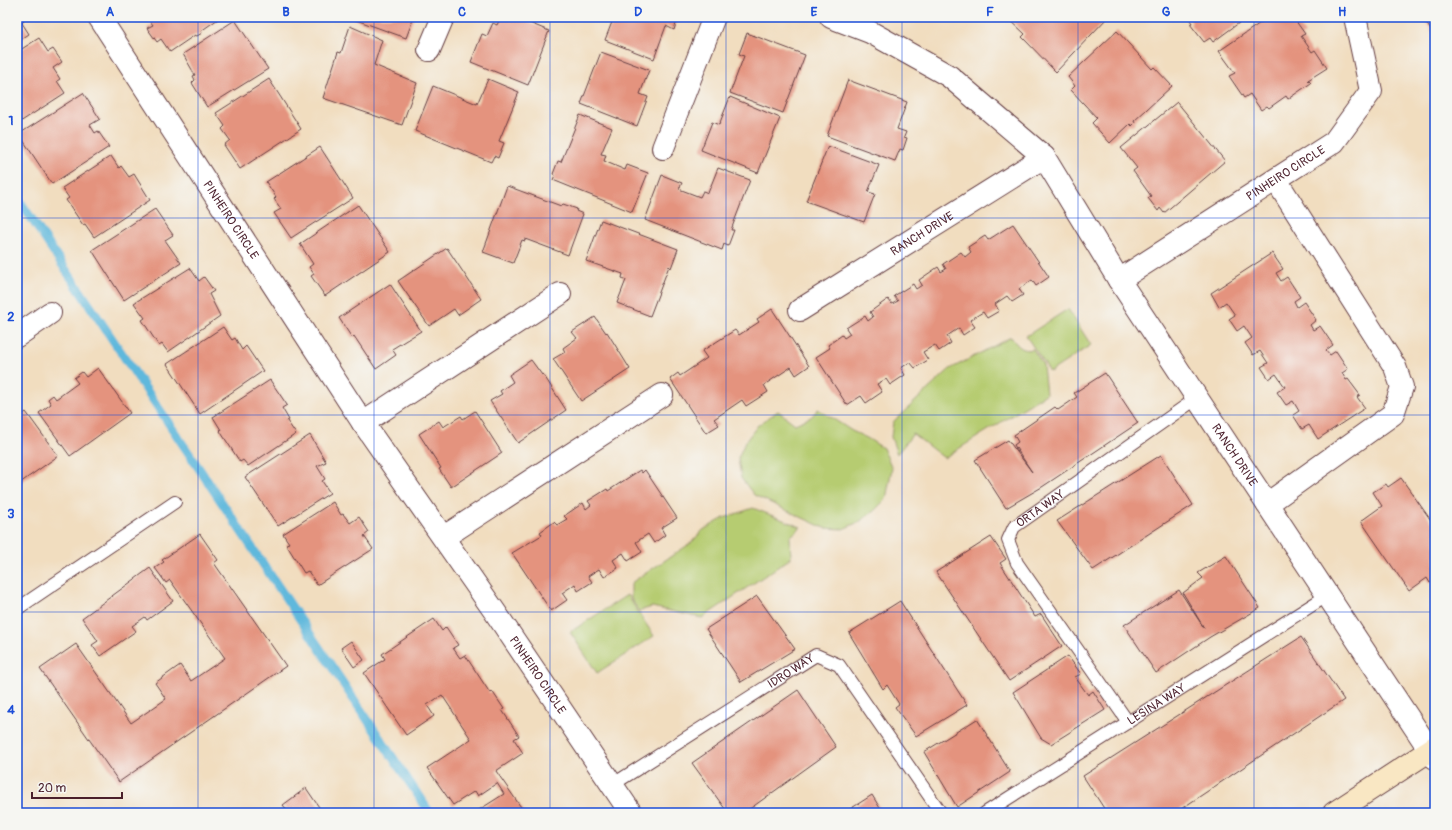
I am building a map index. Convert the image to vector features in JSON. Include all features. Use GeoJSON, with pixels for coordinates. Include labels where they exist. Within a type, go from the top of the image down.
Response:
{"type":"FeatureCollection","features":[{"type":"Feature","properties":{"kind":"main road"},"geometry":{"type":"LineString","coordinates":[[1334,813],[1434,752]]}},
{"type":"Feature","properties":{"kind":"street","name":"PINHEIRO CIRCLE"},"geometry":{"type":"LineString","coordinates":[[99,17],[363,422],[444,537],[631,813]]}},
{"type":"Feature","properties":{"kind":"street"},"geometry":{"type":"LineString","coordinates":[[429,50],[443,17]]}},
{"type":"Feature","properties":{"kind":"street"},"geometry":{"type":"LineString","coordinates":[[663,148],[714,17]]}},
{"type":"Feature","properties":{"kind":"street","name":"RANCH DRIVE"},"geometry":{"type":"LineString","coordinates":[[831,17],[870,32],[949,76],[1044,156],[1119,280],[1267,504],[1434,752]]}},
{"type":"Feature","properties":{"kind":"street","name":"PINHEIRO CIRCLE"},"geometry":{"type":"LineString","coordinates":[[1119,280],[1334,142],[1372,91],[1355,17]]}},
{"type":"Feature","properties":{"kind":"street","name":"RANCH DRIVE"},"geometry":{"type":"LineString","coordinates":[[800,310],[1044,156]]}},
{"type":"Feature","properties":{"kind":"street"},"geometry":{"type":"LineString","coordinates":[[1267,504],[1393,414],[1402,387],[1396,367],[1276,180]]}},
{"type":"Feature","properties":{"kind":"street"},"geometry":{"type":"LineString","coordinates":[[363,422],[560,294]]}},
{"type":"Feature","properties":{"kind":"street"},"geometry":{"type":"LineString","coordinates":[[17,336],[50,313]]}},
{"type":"Feature","properties":{"kind":"street"},"geometry":{"type":"LineString","coordinates":[[444,537],[662,395]]}},
{"type":"Feature","properties":{"kind":"lane","name":"ORTA WAY"},"geometry":{"type":"LineString","coordinates":[[1128,722],[1017,563],[1008,540],[1014,527],[1198,398]]}},
{"type":"Feature","properties":{"kind":"lane"},"geometry":{"type":"LineString","coordinates":[[17,609],[175,502]]}},
{"type":"Feature","properties":{"kind":"lane","name":"LESINA WAY"},"geometry":{"type":"LineString","coordinates":[[985,813],[1328,595]]}},
{"type":"Feature","properties":{"kind":"lane","name":"IDRO WAY"},"geometry":{"type":"LineString","coordinates":[[612,785],[816,655],[839,665],[942,813]]}},
{"type":"Feature","properties":{"kind":"green space"},"geometry":{"type":"Polygon","coordinates":[[[1068,309],[1091,345],[1050,372],[1026,336],[1068,309]]]}},
{"type":"Feature","properties":{"kind":"green space"},"geometry":{"type":"Polygon","coordinates":[[[1011,337],[1023,349],[1033,349],[1043,365],[1046,394],[944,458],[913,434],[897,454],[891,437],[893,422],[950,369],[1011,337]]]}},
{"type":"Feature","properties":{"kind":"green space"},"geometry":{"type":"Polygon","coordinates":[[[818,409],[852,431],[883,448],[892,468],[886,499],[873,512],[859,522],[843,529],[824,528],[754,495],[741,478],[738,458],[745,442],[758,425],[778,411],[795,424],[811,417],[818,409]]]}},
{"type":"Feature","properties":{"kind":"green space"},"geometry":{"type":"Polygon","coordinates":[[[753,508],[801,527],[790,537],[791,558],[702,618],[652,607],[639,611],[631,599],[631,583],[691,543],[703,530],[724,518],[753,508]]]}},
{"type":"Feature","properties":{"kind":"green space"},"geometry":{"type":"Polygon","coordinates":[[[627,595],[654,636],[597,673],[570,632],[627,595]]]}},
{"type":"Feature","properties":{"kind":"building"},"geometry":{"type":"Polygon","coordinates":[[[17,17],[21,17],[24,21],[22,23],[29,34],[17,42],[17,17]]]}},
{"type":"Feature","properties":{"kind":"building"},"geometry":{"type":"Polygon","coordinates":[[[147,17],[221,17],[201,31],[202,33],[197,36],[195,35],[170,52],[161,39],[157,42],[147,28],[153,25],[147,17]]]}},
{"type":"Feature","properties":{"kind":"building"},"geometry":{"type":"Polygon","coordinates":[[[348,17],[414,17],[406,38],[348,17]]]}},
{"type":"Feature","properties":{"kind":"building"},"geometry":{"type":"Polygon","coordinates":[[[501,17],[515,17],[549,31],[528,85],[471,62],[482,34],[487,36],[493,23],[497,25],[501,17]]]}},
{"type":"Feature","properties":{"kind":"building"},"geometry":{"type":"Polygon","coordinates":[[[614,17],[678,17],[674,30],[666,26],[654,59],[605,40],[614,17]]]}},
{"type":"Feature","properties":{"kind":"building"},"geometry":{"type":"Polygon","coordinates":[[[1007,17],[1108,17],[1056,72],[1022,37],[1025,34],[1007,17]]]}},
{"type":"Feature","properties":{"kind":"building"},"geometry":{"type":"Polygon","coordinates":[[[1188,17],[1247,17],[1213,42],[1210,38],[1204,42],[1190,24],[1192,23],[1188,17]]]}},
{"type":"Feature","properties":{"kind":"building"},"geometry":{"type":"Polygon","coordinates":[[[1269,17],[1293,17],[1305,34],[1301,36],[1312,52],[1315,50],[1327,68],[1308,80],[1311,83],[1288,99],[1286,96],[1269,108],[1267,106],[1261,110],[1250,94],[1244,98],[1229,76],[1235,73],[1219,51],[1269,17]]]}},
{"type":"Feature","properties":{"kind":"building"},"geometry":{"type":"Polygon","coordinates":[[[1429,17],[1435,17],[1435,36],[1424,20],[1429,17]]]}},
{"type":"Feature","properties":{"kind":"building"},"geometry":{"type":"Polygon","coordinates":[[[235,20],[268,69],[207,107],[192,83],[195,80],[193,76],[195,75],[183,54],[235,20]]]}},
{"type":"Feature","properties":{"kind":"building"},"geometry":{"type":"Polygon","coordinates":[[[350,26],[382,40],[374,65],[417,83],[402,125],[323,98],[338,52],[341,53],[350,26]]]}},
{"type":"Feature","properties":{"kind":"building"},"geometry":{"type":"Polygon","coordinates":[[[1117,31],[1152,69],[1154,67],[1172,86],[1134,121],[1135,123],[1132,126],[1130,124],[1110,143],[1092,123],[1097,118],[1071,90],[1075,86],[1068,77],[1117,31]]]}},
{"type":"Feature","properties":{"kind":"building"},"geometry":{"type":"Polygon","coordinates":[[[747,33],[805,55],[783,113],[730,93],[744,56],[739,54],[747,33]]]}},
{"type":"Feature","properties":{"kind":"building"},"geometry":{"type":"Polygon","coordinates":[[[39,38],[48,52],[53,49],[62,62],[53,68],[60,79],[57,81],[65,93],[17,124],[17,52],[39,38]]]}},
{"type":"Feature","properties":{"kind":"building"},"geometry":{"type":"Polygon","coordinates":[[[601,52],[649,70],[640,94],[648,97],[637,126],[581,104],[601,52]]]}},
{"type":"Feature","properties":{"kind":"building"},"geometry":{"type":"Polygon","coordinates":[[[269,79],[301,129],[240,169],[224,145],[230,140],[222,129],[225,126],[216,113],[269,79]]]}},
{"type":"Feature","properties":{"kind":"building"},"geometry":{"type":"Polygon","coordinates":[[[488,79],[519,92],[499,141],[504,143],[498,158],[494,156],[491,162],[415,131],[433,86],[477,104],[488,79]]]}},
{"type":"Feature","properties":{"kind":"building"},"geometry":{"type":"Polygon","coordinates":[[[848,80],[907,102],[897,129],[906,132],[904,137],[907,138],[903,150],[900,149],[895,161],[827,136],[848,80]]]}},
{"type":"Feature","properties":{"kind":"building"},"geometry":{"type":"Polygon","coordinates":[[[83,93],[100,119],[90,125],[95,133],[98,131],[109,147],[52,184],[19,134],[83,93]]]}},
{"type":"Feature","properties":{"kind":"building"},"geometry":{"type":"Polygon","coordinates":[[[730,97],[780,118],[758,173],[701,150],[712,122],[719,125],[730,97]]]}},
{"type":"Feature","properties":{"kind":"building"},"geometry":{"type":"Polygon","coordinates":[[[1177,102],[1225,161],[1164,213],[1160,208],[1158,211],[1148,198],[1151,196],[1133,171],[1137,168],[1121,148],[1177,102]]]}},
{"type":"Feature","properties":{"kind":"building"},"geometry":{"type":"Polygon","coordinates":[[[580,115],[612,128],[601,154],[606,155],[604,161],[625,170],[627,165],[648,173],[632,212],[553,180],[555,175],[553,174],[558,161],[561,162],[580,115]]]}},
{"type":"Feature","properties":{"kind":"building"},"geometry":{"type":"Polygon","coordinates":[[[828,146],[879,165],[868,192],[875,194],[864,222],[806,201],[828,146]]]}},
{"type":"Feature","properties":{"kind":"building"},"geometry":{"type":"Polygon","coordinates":[[[320,147],[353,198],[291,238],[274,213],[281,209],[274,199],[276,197],[266,182],[320,147]]]}},
{"type":"Feature","properties":{"kind":"building"},"geometry":{"type":"Polygon","coordinates":[[[111,156],[119,168],[121,166],[129,177],[134,174],[150,200],[94,237],[85,224],[83,225],[66,200],[69,198],[62,188],[111,156]]]}},
{"type":"Feature","properties":{"kind":"building"},"geometry":{"type":"Polygon","coordinates":[[[718,168],[750,180],[731,230],[734,230],[728,246],[724,244],[722,250],[645,220],[662,175],[682,183],[679,189],[700,197],[703,191],[708,193],[718,168]]]}},
{"type":"Feature","properties":{"kind":"building"},"geometry":{"type":"Polygon","coordinates":[[[507,186],[561,206],[563,204],[577,209],[576,211],[583,214],[568,255],[525,239],[525,241],[522,240],[513,263],[483,252],[507,186]]]}},
{"type":"Feature","properties":{"kind":"building"},"geometry":{"type":"Polygon","coordinates":[[[358,205],[390,252],[325,296],[311,276],[314,274],[309,267],[313,264],[300,244],[358,205]]]}},
{"type":"Feature","properties":{"kind":"building"},"geometry":{"type":"Polygon","coordinates":[[[155,209],[173,235],[165,240],[181,263],[124,300],[92,250],[155,209]]]}},
{"type":"Feature","properties":{"kind":"building"},"geometry":{"type":"Polygon","coordinates":[[[601,220],[678,249],[671,268],[669,266],[650,316],[617,303],[626,280],[622,278],[623,274],[586,261],[601,220]]]}},
{"type":"Feature","properties":{"kind":"building"},"geometry":{"type":"Polygon","coordinates":[[[1013,224],[1049,277],[1036,286],[1032,280],[1019,289],[1023,295],[1012,302],[1007,296],[995,304],[999,311],[987,318],[983,312],[970,320],[975,327],[963,335],[959,328],[947,336],[951,343],[939,351],[935,345],[923,352],[928,360],[915,368],[910,362],[901,368],[905,375],[890,385],[886,379],[877,384],[882,392],[866,403],[861,396],[847,405],[816,357],[830,348],[828,345],[842,335],[844,338],[850,334],[846,328],[865,316],[868,321],[873,317],[870,312],[888,299],[892,304],[898,301],[894,296],[913,284],[916,289],[922,285],[919,280],[938,267],[941,272],[946,269],[943,264],[961,252],[965,257],[971,252],[968,247],[985,236],[988,240],[1013,224]]]}},
{"type":"Feature","properties":{"kind":"building"},"geometry":{"type":"Polygon","coordinates":[[[447,248],[481,299],[458,315],[454,309],[429,326],[398,281],[447,248]]]}},
{"type":"Feature","properties":{"kind":"building"},"geometry":{"type":"Polygon","coordinates":[[[1272,253],[1283,269],[1276,273],[1281,281],[1287,277],[1300,297],[1294,301],[1297,307],[1304,302],[1316,320],[1310,325],[1313,330],[1320,326],[1333,345],[1326,350],[1330,355],[1336,351],[1348,369],[1342,373],[1346,380],[1348,379],[1360,395],[1357,397],[1365,408],[1318,439],[1309,425],[1302,429],[1293,415],[1299,411],[1293,401],[1286,405],[1277,392],[1285,387],[1276,374],[1269,379],[1261,367],[1268,363],[1260,351],[1253,355],[1245,343],[1252,338],[1244,326],[1237,331],[1229,319],[1235,315],[1226,302],[1219,307],[1211,293],[1272,253]]]}},
{"type":"Feature","properties":{"kind":"building"},"geometry":{"type":"Polygon","coordinates":[[[190,268],[199,281],[204,277],[214,291],[209,294],[220,316],[168,352],[162,344],[159,346],[142,320],[145,318],[134,303],[190,268]]]}},
{"type":"Feature","properties":{"kind":"building"},"geometry":{"type":"Polygon","coordinates":[[[390,284],[421,331],[392,349],[396,355],[376,369],[354,336],[352,338],[339,318],[390,284]]]}},
{"type":"Feature","properties":{"kind":"building"},"geometry":{"type":"Polygon","coordinates":[[[772,309],[809,366],[796,375],[791,367],[764,385],[768,392],[746,406],[742,400],[714,419],[719,425],[706,433],[670,379],[678,373],[680,376],[707,358],[702,351],[735,330],[739,335],[759,322],[757,319],[772,309]]]}},
{"type":"Feature","properties":{"kind":"building"},"geometry":{"type":"Polygon","coordinates":[[[595,317],[606,333],[607,332],[630,369],[581,401],[553,359],[565,352],[563,348],[577,338],[572,332],[595,317]]]}},
{"type":"Feature","properties":{"kind":"building"},"geometry":{"type":"Polygon","coordinates":[[[223,327],[232,340],[235,338],[242,350],[246,346],[263,371],[200,414],[167,364],[223,327]]]}},
{"type":"Feature","properties":{"kind":"building"},"geometry":{"type":"Polygon","coordinates":[[[531,360],[542,375],[543,374],[566,410],[518,443],[490,401],[502,394],[500,391],[513,382],[509,375],[531,360]]]}},
{"type":"Feature","properties":{"kind":"building"},"geometry":{"type":"Polygon","coordinates":[[[98,368],[130,413],[70,456],[39,413],[51,404],[48,399],[53,395],[56,399],[78,383],[74,378],[82,372],[86,377],[98,368]]]}},
{"type":"Feature","properties":{"kind":"building"},"geometry":{"type":"Polygon","coordinates":[[[1105,373],[1138,423],[1042,487],[1006,508],[975,460],[1008,440],[1032,472],[1014,445],[1018,442],[1014,435],[1055,407],[1058,410],[1077,397],[1074,393],[1105,373]]]}},
{"type":"Feature","properties":{"kind":"building"},"geometry":{"type":"Polygon","coordinates":[[[270,380],[287,405],[282,408],[289,420],[287,421],[296,434],[248,466],[243,460],[240,462],[220,431],[221,430],[213,417],[270,380]]]}},
{"type":"Feature","properties":{"kind":"building"},"geometry":{"type":"Polygon","coordinates":[[[475,411],[502,453],[451,487],[439,469],[441,468],[419,434],[439,421],[443,427],[461,416],[463,419],[475,411]]]}},
{"type":"Feature","properties":{"kind":"building"},"geometry":{"type":"Polygon","coordinates":[[[26,412],[58,456],[17,485],[17,418],[26,412]]]}},
{"type":"Feature","properties":{"kind":"building"},"geometry":{"type":"Polygon","coordinates":[[[310,435],[326,462],[317,466],[325,479],[322,481],[330,493],[278,526],[245,477],[310,435]]]}},
{"type":"Feature","properties":{"kind":"building"},"geometry":{"type":"Polygon","coordinates":[[[1161,455],[1193,505],[1093,570],[1057,521],[1161,455]]]}},
{"type":"Feature","properties":{"kind":"building"},"geometry":{"type":"Polygon","coordinates":[[[640,470],[642,473],[645,470],[677,518],[661,528],[665,535],[654,543],[648,534],[636,542],[642,552],[628,561],[623,553],[613,560],[618,568],[604,577],[599,569],[588,576],[592,582],[578,591],[575,584],[562,593],[567,600],[551,611],[512,553],[542,535],[540,532],[554,522],[557,525],[567,519],[564,516],[583,503],[586,509],[591,505],[588,501],[607,489],[608,491],[640,470]]]}},
{"type":"Feature","properties":{"kind":"building"},"geometry":{"type":"Polygon","coordinates":[[[1401,478],[1435,526],[1435,580],[1430,583],[1427,578],[1409,591],[1361,521],[1382,506],[1373,492],[1386,484],[1388,487],[1401,478]]]}},
{"type":"Feature","properties":{"kind":"building"},"geometry":{"type":"Polygon","coordinates":[[[333,502],[341,515],[343,514],[350,523],[359,517],[369,532],[364,536],[373,549],[317,585],[308,571],[304,573],[286,544],[289,543],[283,534],[333,502]]]}},
{"type":"Feature","properties":{"kind":"building"},"geometry":{"type":"Polygon","coordinates":[[[200,534],[218,560],[214,563],[286,666],[119,782],[40,669],[76,644],[131,723],[166,699],[155,683],[180,665],[191,681],[225,658],[170,580],[166,583],[155,568],[164,562],[162,560],[200,534]]]}},
{"type":"Feature","properties":{"kind":"building"},"geometry":{"type":"Polygon","coordinates":[[[991,537],[1006,559],[1000,563],[1035,617],[1041,614],[1062,646],[1009,681],[936,572],[991,537]]]}},
{"type":"Feature","properties":{"kind":"building"},"geometry":{"type":"Polygon","coordinates":[[[1226,556],[1260,608],[1210,637],[1156,673],[1124,625],[1179,590],[1204,628],[1183,593],[1203,578],[1198,573],[1226,556]]]}},
{"type":"Feature","properties":{"kind":"building"},"geometry":{"type":"Polygon","coordinates":[[[150,568],[173,601],[147,620],[145,617],[132,626],[136,631],[100,656],[92,645],[98,641],[82,618],[150,568]]]}},
{"type":"Feature","properties":{"kind":"building"},"geometry":{"type":"Polygon","coordinates":[[[757,596],[795,649],[741,682],[706,629],[757,596]]]}},
{"type":"Feature","properties":{"kind":"building"},"geometry":{"type":"Polygon","coordinates":[[[900,601],[967,705],[916,736],[895,707],[899,704],[887,685],[883,689],[849,633],[900,601]]]}},
{"type":"Feature","properties":{"kind":"building"},"geometry":{"type":"Polygon","coordinates":[[[434,619],[442,631],[446,627],[458,645],[453,648],[460,658],[465,655],[490,693],[492,691],[504,709],[502,710],[519,736],[514,739],[523,753],[496,771],[525,813],[474,813],[504,794],[497,783],[478,796],[475,791],[453,805],[427,768],[471,739],[442,695],[427,705],[434,716],[406,735],[364,673],[385,659],[382,654],[434,619]]]}},
{"type":"Feature","properties":{"kind":"building"},"geometry":{"type":"Polygon","coordinates":[[[1301,637],[1344,700],[1175,813],[1107,813],[1083,776],[1301,637]]]}},
{"type":"Feature","properties":{"kind":"building"},"geometry":{"type":"Polygon","coordinates":[[[351,641],[364,660],[354,667],[341,648],[351,641]]]}},
{"type":"Feature","properties":{"kind":"building"},"geometry":{"type":"Polygon","coordinates":[[[1068,656],[1081,674],[1075,677],[1088,695],[1093,691],[1105,710],[1051,744],[1041,738],[1013,692],[1068,656]]]}},
{"type":"Feature","properties":{"kind":"building"},"geometry":{"type":"Polygon","coordinates":[[[798,690],[836,747],[744,813],[728,813],[692,763],[798,690]]]}},
{"type":"Feature","properties":{"kind":"building"},"geometry":{"type":"Polygon","coordinates":[[[977,719],[1010,772],[957,807],[924,752],[977,719]]]}},
{"type":"Feature","properties":{"kind":"building"},"geometry":{"type":"Polygon","coordinates":[[[306,788],[323,813],[289,813],[283,805],[306,788]]]}},
{"type":"Feature","properties":{"kind":"building"},"geometry":{"type":"Polygon","coordinates":[[[872,795],[883,813],[844,813],[872,795]]]}},
{"type":"Feature","properties":{"kind":"waterway"},"geometry":{"type":"LineString","coordinates":[[17,197],[430,813]]}}]}
